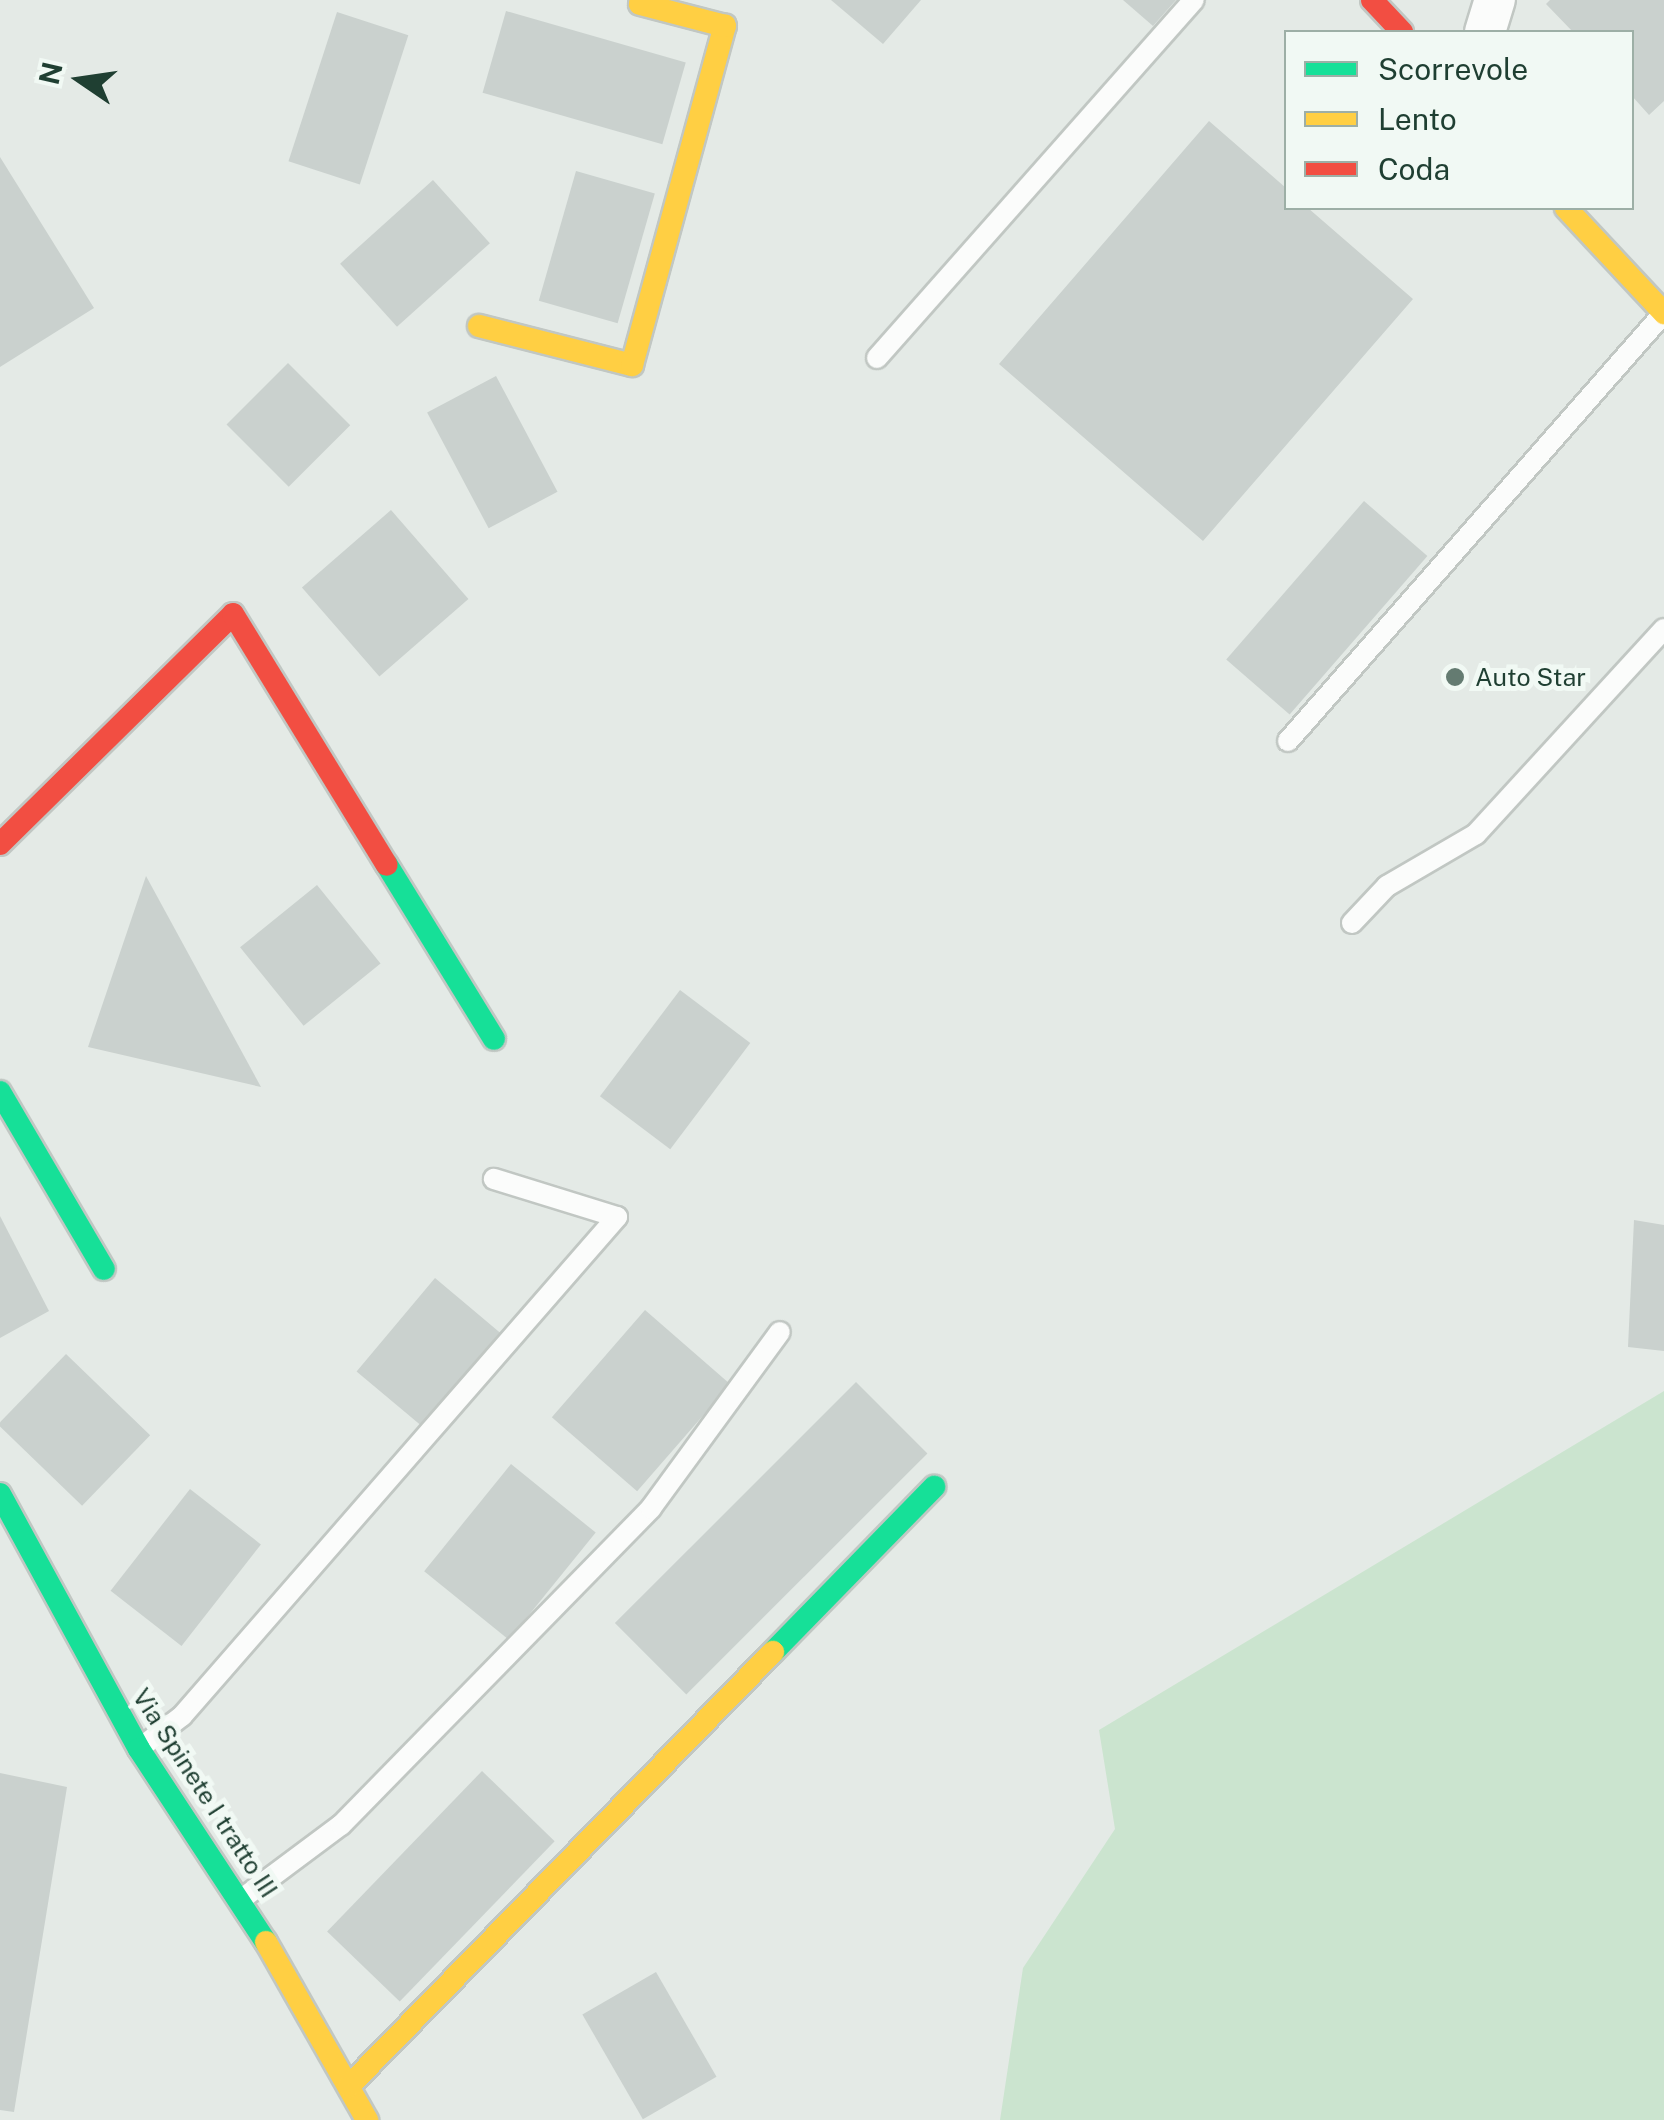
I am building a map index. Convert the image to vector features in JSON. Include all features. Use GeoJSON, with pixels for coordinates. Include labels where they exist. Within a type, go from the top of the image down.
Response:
{"type":"FeatureCollection","features":[{"type":"Feature","properties":{"kind":"street"},"geometry":{"type":"LineString","coordinates":[[1372,0],[1400,30]]}},
{"type":"Feature","properties":{"kind":"street"},"geometry":{"type":"LineString","coordinates":[[1486,30],[1495,0]]}},
{"type":"Feature","properties":{"kind":"street"},"geometry":{"type":"LineString","coordinates":[[479,326],[632,366],[725,26],[635,1]]}},
{"type":"Feature","properties":{"kind":"street"},"geometry":{"type":"LineString","coordinates":[[1568,210],[1664,313]]}},
{"type":"Feature","properties":{"kind":"street"},"geometry":{"type":"LineString","coordinates":[[0,844],[233,614],[494,1040]]}},
{"type":"Feature","properties":{"kind":"street"},"geometry":{"type":"LineString","coordinates":[[0,1092],[104,1269]]}},
{"type":"Feature","properties":{"kind":"street"},"geometry":{"type":"LineString","coordinates":[[349,2086],[934,1487]]}},
{"type":"Feature","properties":{"kind":"street","name":"Via Spinete I tratto III"},"geometry":{"type":"LineString","coordinates":[[0,1494],[139,1749],[242,1899],[367,2120]]}},
{"type":"Feature","properties":{"kind":"lane"},"geometry":{"type":"LineString","coordinates":[[877,358],[1194,0]]}},
{"type":"Feature","properties":{"kind":"lane"},"geometry":{"type":"LineString","coordinates":[[1288,741],[1664,313]]}},
{"type":"Feature","properties":{"kind":"lane"},"geometry":{"type":"LineString","coordinates":[[1352,924],[1386,886],[1476,834],[1664,629]]}},
{"type":"Feature","properties":{"kind":"lane"},"geometry":{"type":"LineString","coordinates":[[139,1749],[182,1716],[618,1218],[494,1179]]}},
{"type":"Feature","properties":{"kind":"lane"},"geometry":{"type":"LineString","coordinates":[[242,1899],[341,1824],[652,1508],[780,1332]]}},
{"type":"Feature","properties":{"kind":"green space"},"geometry":{"type":"Polygon","coordinates":[[[1664,1391],[1664,2120],[1000,2120],[1023,1968],[1115,1829],[1099,1730],[1664,1391]]]}},
{"type":"Feature","properties":{"kind":"building"},"geometry":{"type":"Polygon","coordinates":[[[831,0],[921,0],[883,44],[831,0]]]}},
{"type":"Feature","properties":{"kind":"building"},"geometry":{"type":"Polygon","coordinates":[[[1123,0],[1176,0],[1153,26],[1123,0]]]}},
{"type":"Feature","properties":{"kind":"building"},"geometry":{"type":"Polygon","coordinates":[[[1550,0],[1664,0],[1664,101],[1649,115],[1634,98],[1634,30],[1571,30],[1546,4],[1550,0]]]}},
{"type":"Feature","properties":{"kind":"building"},"geometry":{"type":"Polygon","coordinates":[[[506,11],[686,63],[662,144],[483,93],[506,11]]]}},
{"type":"Feature","properties":{"kind":"building"},"geometry":{"type":"Polygon","coordinates":[[[337,12],[408,35],[360,184],[288,161],[337,12]]]}},
{"type":"Feature","properties":{"kind":"building"},"geometry":{"type":"Polygon","coordinates":[[[1209,121],[1284,186],[1284,210],[1310,210],[1413,299],[1203,541],[999,364],[1209,121]]]}},
{"type":"Feature","properties":{"kind":"building"},"geometry":{"type":"Polygon","coordinates":[[[0,157],[94,308],[0,367],[0,157]]]}},
{"type":"Feature","properties":{"kind":"building"},"geometry":{"type":"Polygon","coordinates":[[[576,171],[655,194],[618,323],[539,301],[576,171]]]}},
{"type":"Feature","properties":{"kind":"building"},"geometry":{"type":"Polygon","coordinates":[[[433,180],[490,243],[397,327],[340,264],[433,180]]]}},
{"type":"Feature","properties":{"kind":"building"},"geometry":{"type":"Polygon","coordinates":[[[288,363],[350,425],[289,487],[226,425],[288,363]]]}},
{"type":"Feature","properties":{"kind":"building"},"geometry":{"type":"Polygon","coordinates":[[[496,376],[558,492],[489,528],[427,413],[496,376]]]}},
{"type":"Feature","properties":{"kind":"building"},"geometry":{"type":"Polygon","coordinates":[[[1364,501],[1427,556],[1290,715],[1226,659],[1364,501]]]}},
{"type":"Feature","properties":{"kind":"building"},"geometry":{"type":"Polygon","coordinates":[[[391,510],[468,599],[379,676],[302,587],[391,510]]]}},
{"type":"Feature","properties":{"kind":"building"},"geometry":{"type":"Polygon","coordinates":[[[146,876],[261,1087],[88,1047],[146,876]]]}},
{"type":"Feature","properties":{"kind":"building"},"geometry":{"type":"Polygon","coordinates":[[[317,885],[381,963],[304,1026],[240,947],[317,885]]]}},
{"type":"Feature","properties":{"kind":"building"},"geometry":{"type":"Polygon","coordinates":[[[680,990],[750,1043],[670,1149],[600,1096],[680,990]]]}},
{"type":"Feature","properties":{"kind":"building"},"geometry":{"type":"Polygon","coordinates":[[[0,1216],[49,1311],[0,1338],[0,1216]]]}},
{"type":"Feature","properties":{"kind":"building"},"geometry":{"type":"Polygon","coordinates":[[[1634,1220],[1664,1225],[1664,1351],[1628,1347],[1634,1220]]]}},
{"type":"Feature","properties":{"kind":"building"},"geometry":{"type":"Polygon","coordinates":[[[435,1278],[500,1333],[422,1426],[357,1371],[435,1278]]]}},
{"type":"Feature","properties":{"kind":"building"},"geometry":{"type":"Polygon","coordinates":[[[645,1310],[730,1384],[637,1491],[552,1417],[645,1310]]]}},
{"type":"Feature","properties":{"kind":"building"},"geometry":{"type":"Polygon","coordinates":[[[66,1354],[150,1435],[82,1506],[0,1427],[66,1354]]]}},
{"type":"Feature","properties":{"kind":"building"},"geometry":{"type":"Polygon","coordinates":[[[856,1382],[927,1453],[686,1695],[615,1623],[856,1382]]]}},
{"type":"Feature","properties":{"kind":"building"},"geometry":{"type":"Polygon","coordinates":[[[511,1464],[596,1533],[509,1640],[424,1571],[511,1464]]]}},
{"type":"Feature","properties":{"kind":"building"},"geometry":{"type":"Polygon","coordinates":[[[190,1489],[261,1544],[182,1646],[111,1591],[190,1489]]]}},
{"type":"Feature","properties":{"kind":"building"},"geometry":{"type":"Polygon","coordinates":[[[482,1771],[555,1841],[400,2002],[327,1931],[482,1771]]]}},
{"type":"Feature","properties":{"kind":"building"},"geometry":{"type":"Polygon","coordinates":[[[0,1773],[67,1787],[14,2112],[0,2110],[0,1773]]]}},
{"type":"Feature","properties":{"kind":"building"},"geometry":{"type":"Polygon","coordinates":[[[656,1972],[716,2077],[643,2119],[582,2015],[656,1972]]]}},
{"type":"Feature","properties":{"kind":"traffic: fast"},"geometry":{"type":"LineString","coordinates":[[387,865],[494,1039]]}},
{"type":"Feature","properties":{"kind":"traffic: fast"},"geometry":{"type":"LineString","coordinates":[[0,1092],[104,1269]]}},
{"type":"Feature","properties":{"kind":"traffic: fast"},"geometry":{"type":"LineString","coordinates":[[773,1652],[934,1487]]}},
{"type":"Feature","properties":{"kind":"traffic: fast"},"geometry":{"type":"LineString","coordinates":[[0,1494],[139,1749],[266,1942]]}},
{"type":"Feature","properties":{"kind":"traffic: slow"},"geometry":{"type":"LineString","coordinates":[[479,326],[632,365],[725,26],[640,4]]}},
{"type":"Feature","properties":{"kind":"traffic: slow"},"geometry":{"type":"LineString","coordinates":[[1568,210],[1664,313]]}},
{"type":"Feature","properties":{"kind":"traffic: slow"},"geometry":{"type":"LineString","coordinates":[[349,2086],[773,1652]]}},
{"type":"Feature","properties":{"kind":"traffic: slow"},"geometry":{"type":"LineString","coordinates":[[266,1942],[367,2120]]}},
{"type":"Feature","properties":{"kind":"traffic: jam"},"geometry":{"type":"LineString","coordinates":[[1372,0],[1400,30]]}},
{"type":"Feature","properties":{"kind":"traffic: jam"},"geometry":{"type":"LineString","coordinates":[[0,844],[233,614],[387,865]]}},
{"type":"Feature","properties":{"kind":"place","name":"Auto Star"},"geometry":{"type":"Point","coordinates":[1455,677]}}]}
